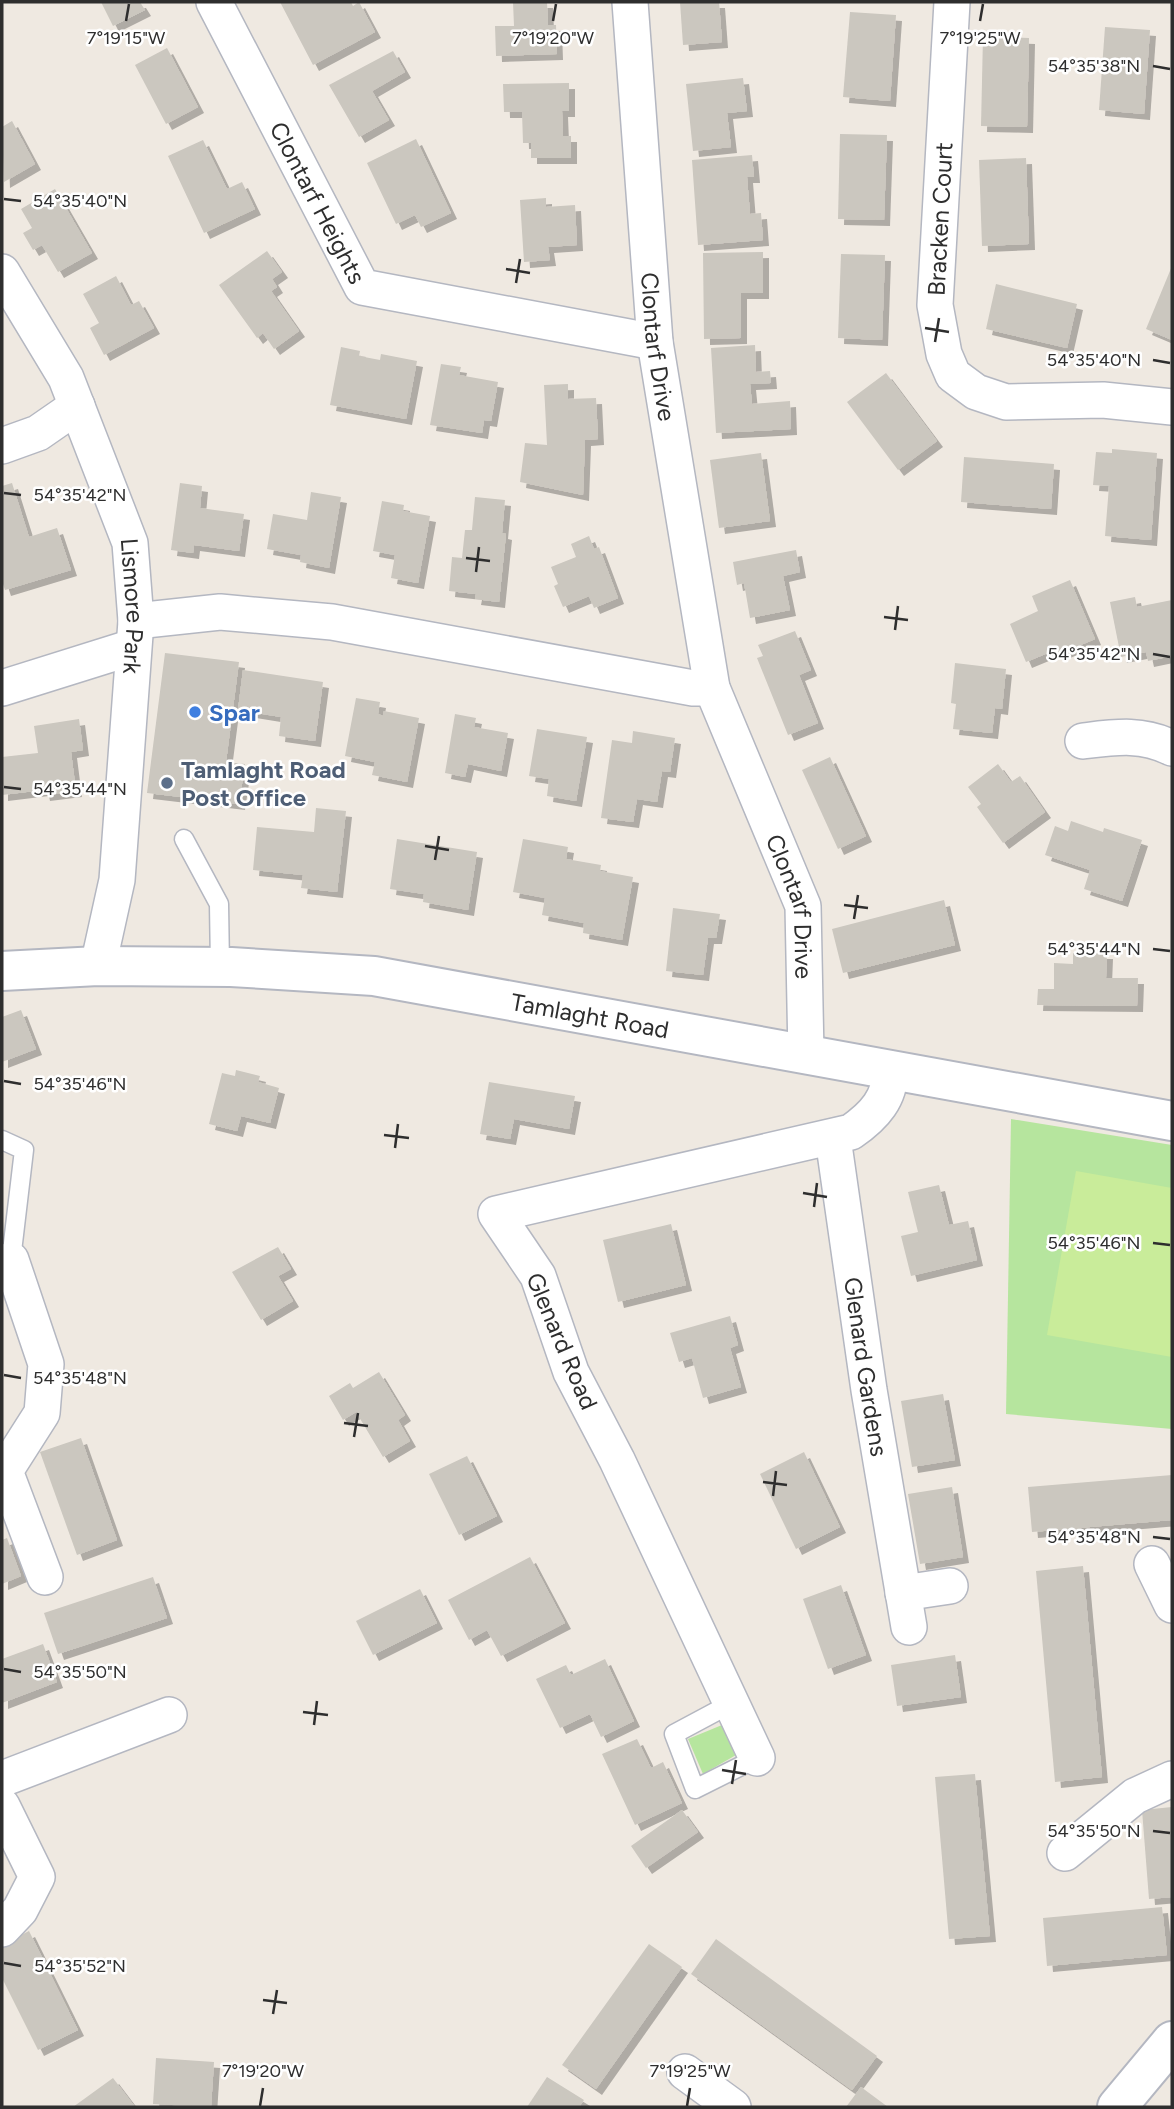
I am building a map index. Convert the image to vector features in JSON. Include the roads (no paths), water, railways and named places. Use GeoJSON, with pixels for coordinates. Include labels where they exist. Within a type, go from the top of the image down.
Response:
{"type":"FeatureCollection","features":[{"type":"Feature","properties":{"kind":"street","name":"Clontarf Heights"},"geometry":{"type":"LineString","coordinates":[[214,2],[362,287],[655,342]]}},
{"type":"Feature","properties":{"kind":"street","name":"Clontarf Drive"},"geometry":{"type":"LineString","coordinates":[[631,2],[655,342],[712,688],[803,906],[806,1055]]}},
{"type":"Feature","properties":{"kind":"street","name":"Bracken Court"},"geometry":{"type":"LineString","coordinates":[[952,2],[935,305],[944,354],[953,375],[976,392],[1006,402],[1103,400],[1172,407]]}},
{"type":"Feature","properties":{"kind":"street","name":"Lismore Park"},"geometry":{"type":"LineString","coordinates":[[2,272],[66,378],[130,543],[135,634],[117,880],[98,966]]}},
{"type":"Feature","properties":{"kind":"street"},"geometry":{"type":"LineString","coordinates":[[2,446],[38,433],[77,406]]}},
{"type":"Feature","properties":{"kind":"street"},"geometry":{"type":"LineString","coordinates":[[2,688],[135,634],[220,612],[332,622],[640,679],[712,688]]}},
{"type":"Feature","properties":{"kind":"street"},"geometry":{"type":"LineString","coordinates":[[1083,741],[1132,736],[1172,748]]}},
{"type":"Feature","properties":{"kind":"street","name":"Tamlaght Road"},"geometry":{"type":"LineString","coordinates":[[2,971],[98,966],[220,967],[374,976],[1172,1121]]}},
{"type":"Feature","properties":{"kind":"street","name":"Glenard Road"},"geometry":{"type":"LineString","coordinates":[[757,1758],[617,1460],[570,1372],[538,1276],[496,1214],[851,1132],[869,1119],[882,1103],[891,1082],[890,1069]]}},
{"type":"Feature","properties":{"kind":"street","name":"Glenard Gardens"},"geometry":{"type":"LineString","coordinates":[[833,1138],[869,1390],[909,1627]]}},
{"type":"Feature","properties":{"kind":"street"},"geometry":{"type":"LineString","coordinates":[[7,1262],[46,1364],[42,1413],[5,1471],[45,1577]]}},
{"type":"Feature","properties":{"kind":"street"},"geometry":{"type":"LineString","coordinates":[[1152,1564],[1172,1605]]}},
{"type":"Feature","properties":{"kind":"street"},"geometry":{"type":"LineString","coordinates":[[903,1593],[950,1586]]}},
{"type":"Feature","properties":{"kind":"street"},"geometry":{"type":"LineString","coordinates":[[2,1779],[169,1715]]}},
{"type":"Feature","properties":{"kind":"street"},"geometry":{"type":"LineString","coordinates":[[1065,1853],[1135,1796],[1172,1779]]}},
{"type":"Feature","properties":{"kind":"street"},"geometry":{"type":"LineString","coordinates":[[2,1806],[37,1877],[20,1910],[2,1929]]}},
{"type":"Feature","properties":{"kind":"street"},"geometry":{"type":"LineString","coordinates":[[1116,2107],[1172,2041]]}},
{"type":"Feature","properties":{"kind":"street"},"geometry":{"type":"LineString","coordinates":[[685,2071],[733,2107]]}},
{"type":"Feature","properties":{"kind":"lane"},"geometry":{"type":"LineString","coordinates":[[184,839],[219,904],[220,967]]}},
{"type":"Feature","properties":{"kind":"lane"},"geometry":{"type":"LineString","coordinates":[[2,1140],[24,1150],[7,1262]]}},
{"type":"Feature","properties":{"kind":"lane"},"geometry":{"type":"LineString","coordinates":[[732,1703],[674,1734],[695,1789],[757,1758]]}},
{"type":"Feature","properties":{"kind":"place","name":"Spar"},"geometry":{"type":"Point","coordinates":[195,712]}},
{"type":"Feature","properties":{"kind":"place","name":"Tamlaght Road Post Office"},"geometry":{"type":"Point","coordinates":[167,783]}}]}
